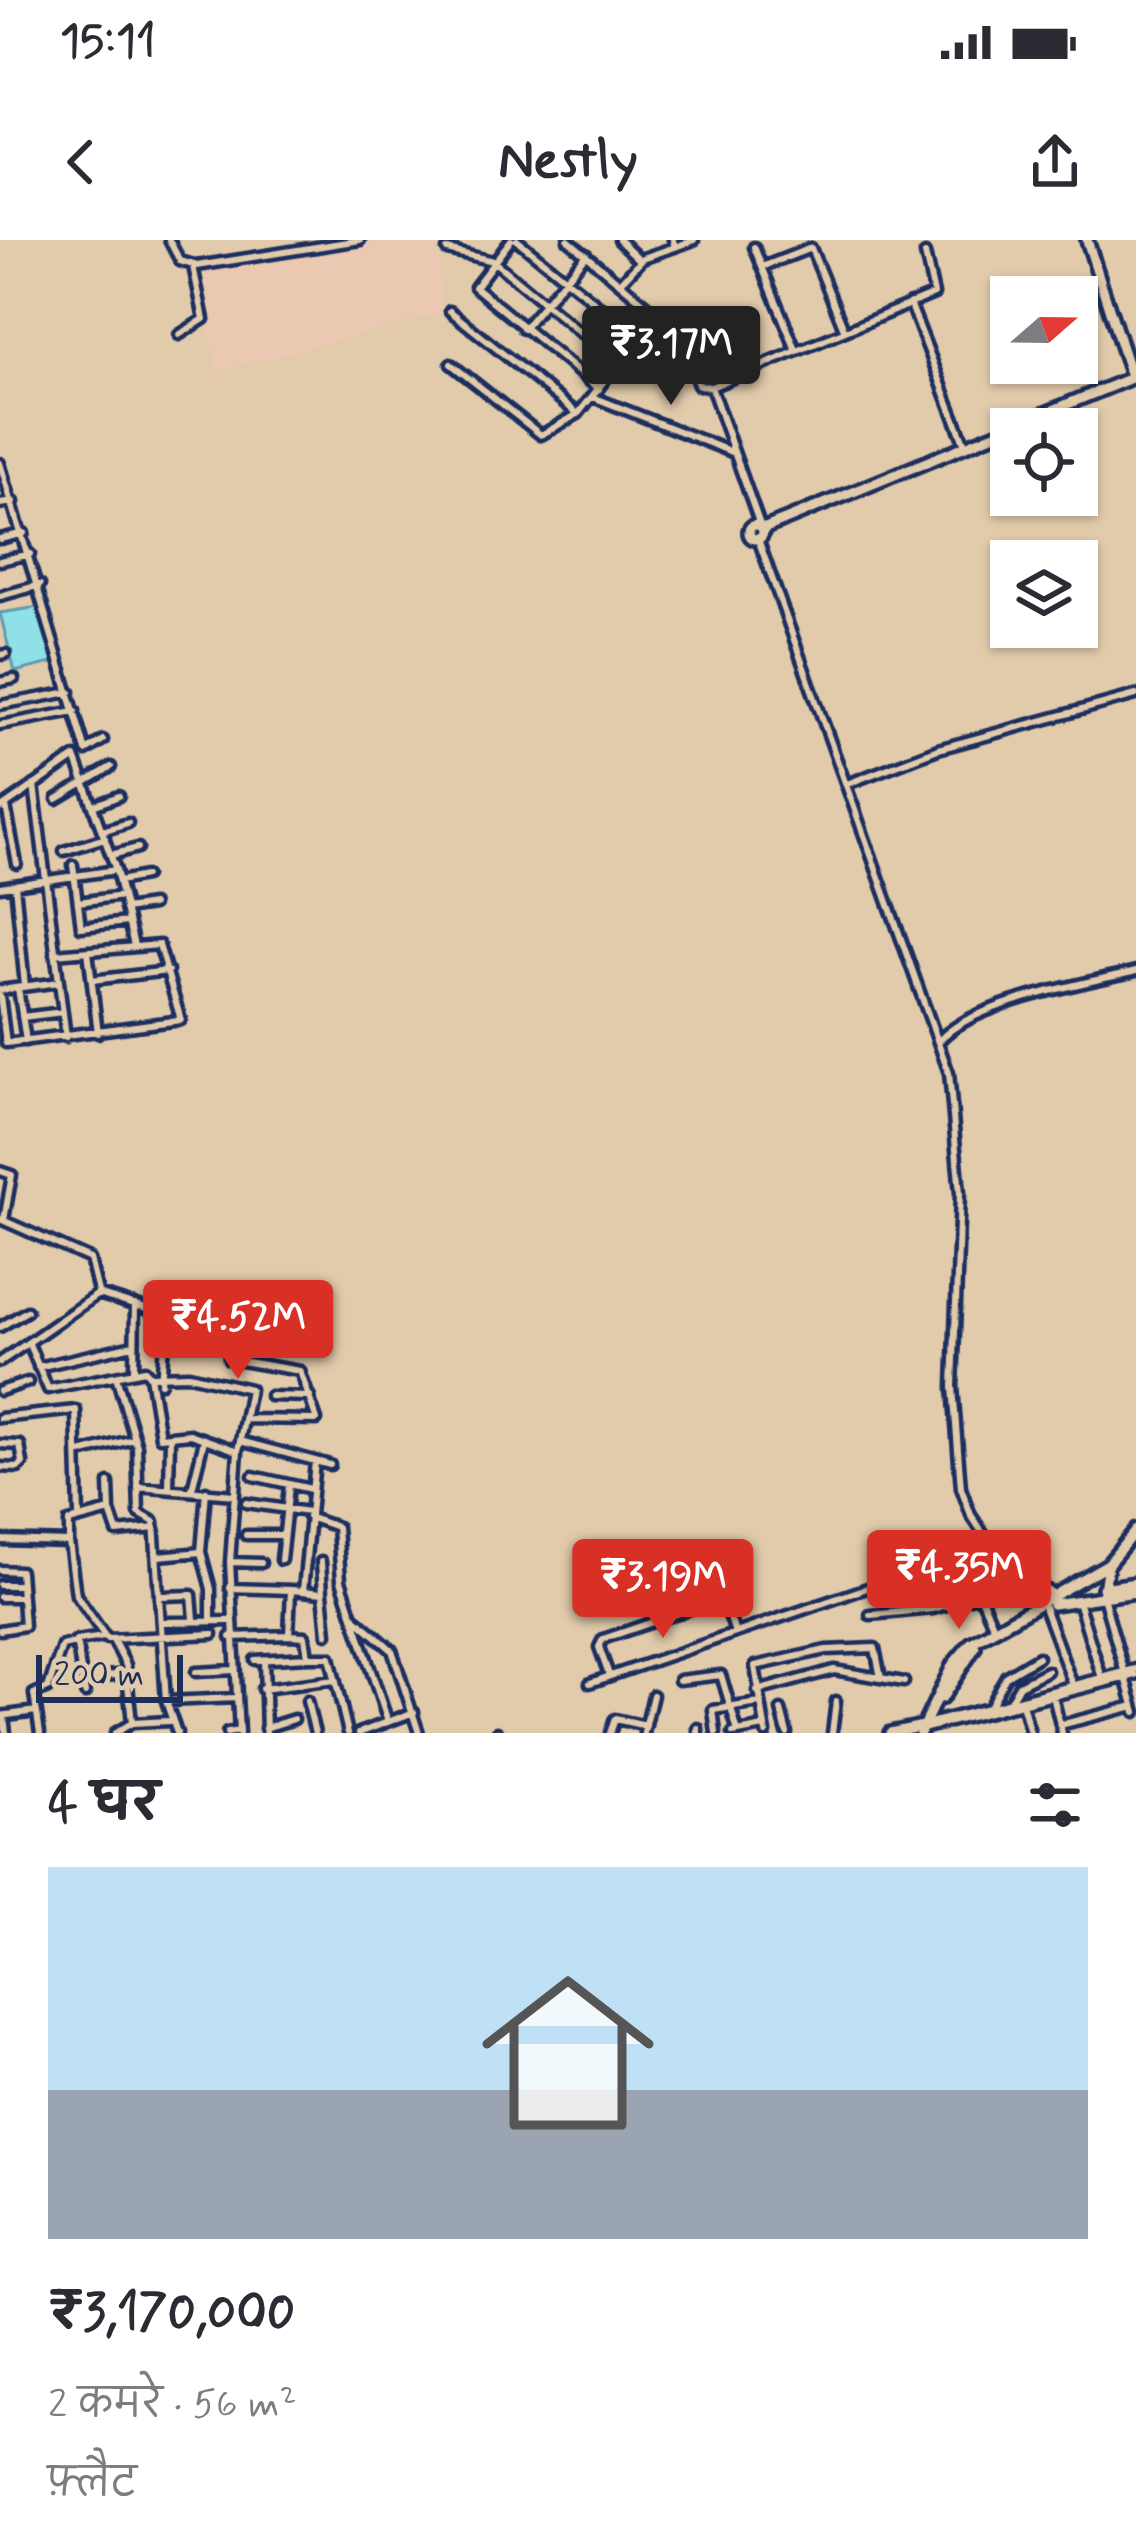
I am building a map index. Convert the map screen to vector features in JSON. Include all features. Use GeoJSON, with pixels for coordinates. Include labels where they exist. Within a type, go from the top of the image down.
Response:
{"type":"FeatureCollection","features":[{"type":"Feature","properties":{"kind":"main road"},"geometry":{"type":"LineString","coordinates":[[760,531],[1132,381],[1087,240]]}},
{"type":"Feature","properties":{"kind":"main road"},"geometry":{"type":"LineString","coordinates":[[995,1630],[1058,1599],[1108,1564],[1136,1530]]}},
{"type":"Feature","properties":{"kind":"main road"},"geometry":{"type":"LineString","coordinates":[[1103,1593],[1108,1564]]}},
{"type":"Feature","properties":{"kind":"main road"},"geometry":{"type":"LineString","coordinates":[[890,1733],[925,1729],[961,1653],[995,1630],[1058,1599],[1136,1587]]}},
{"type":"Feature","properties":{"kind":"street"},"geometry":{"type":"LineString","coordinates":[[169,240],[180,261],[193,266],[360,240]]}},
{"type":"Feature","properties":{"kind":"street"},"geometry":{"type":"LineString","coordinates":[[292,240],[296,250]]}},
{"type":"Feature","properties":{"kind":"street"},"geometry":{"type":"LineString","coordinates":[[639,338],[514,240],[475,287],[596,393],[734,453]]}},
{"type":"Feature","properties":{"kind":"street"},"geometry":{"type":"LineString","coordinates":[[452,364],[541,434],[578,414],[657,314],[568,240]]}},
{"type":"Feature","properties":{"kind":"street"},"geometry":{"type":"LineString","coordinates":[[523,329],[592,240]]}},
{"type":"Feature","properties":{"kind":"street"},"geometry":{"type":"LineString","coordinates":[[647,240],[651,255]]}},
{"type":"Feature","properties":{"kind":"street"},"geometry":{"type":"LineString","coordinates":[[621,283],[640,260],[674,243],[694,240]]}},
{"type":"Feature","properties":{"kind":"street"},"geometry":{"type":"LineString","coordinates":[[623,242],[640,260]]}},
{"type":"Feature","properties":{"kind":"street"},"geometry":{"type":"LineString","coordinates":[[754,247],[796,350]]}},
{"type":"Feature","properties":{"kind":"street"},"geometry":{"type":"LineString","coordinates":[[762,267],[811,248],[844,329]]}},
{"type":"Feature","properties":{"kind":"street"},"geometry":{"type":"LineString","coordinates":[[447,250],[494,261],[618,364]]}},
{"type":"Feature","properties":{"kind":"street"},"geometry":{"type":"LineString","coordinates":[[673,318],[698,385],[711,387],[936,292],[925,254]]}},
{"type":"Feature","properties":{"kind":"street"},"geometry":{"type":"LineString","coordinates":[[179,335],[204,319],[193,266]]}},
{"type":"Feature","properties":{"kind":"street"},"geometry":{"type":"LineString","coordinates":[[910,303],[965,445]]}},
{"type":"Feature","properties":{"kind":"street"},"geometry":{"type":"LineString","coordinates":[[450,311],[578,414]]}},
{"type":"Feature","properties":{"kind":"street"},"geometry":{"type":"LineString","coordinates":[[711,387],[950,1073],[960,1193],[953,1387],[961,1488],[997,1555],[1058,1599]]}},
{"type":"Feature","properties":{"kind":"street"},"geometry":{"type":"LineString","coordinates":[[1,466],[86,751]]}},
{"type":"Feature","properties":{"kind":"street"},"geometry":{"type":"LineString","coordinates":[[0,504],[14,502]]}},
{"type":"Feature","properties":{"kind":"street"},"geometry":{"type":"LineString","coordinates":[[0,539],[24,533]]}},
{"type":"Feature","properties":{"kind":"street"},"geometry":{"type":"LineString","coordinates":[[0,561],[30,554]]}},
{"type":"Feature","properties":{"kind":"street"},"geometry":{"type":"LineString","coordinates":[[0,596],[40,585]]}},
{"type":"Feature","properties":{"kind":"street"},"geometry":{"type":"LineString","coordinates":[[0,682],[14,679]]}},
{"type":"Feature","properties":{"kind":"street"},"geometry":{"type":"LineString","coordinates":[[0,706],[70,692]]}},
{"type":"Feature","properties":{"kind":"street"},"geometry":{"type":"LineString","coordinates":[[847,784],[938,749],[1136,694]]}},
{"type":"Feature","properties":{"kind":"street"},"geometry":{"type":"LineString","coordinates":[[0,725],[75,711]]}},
{"type":"Feature","properties":{"kind":"street"},"geometry":{"type":"LineString","coordinates":[[17,864],[3,807],[103,740]]}},
{"type":"Feature","properties":{"kind":"street"},"geometry":{"type":"LineString","coordinates":[[75,758],[116,870],[134,946]]}},
{"type":"Feature","properties":{"kind":"street"},"geometry":{"type":"LineString","coordinates":[[57,799],[111,767]]}},
{"type":"Feature","properties":{"kind":"street"},"geometry":{"type":"LineString","coordinates":[[34,785],[66,1037]]}},
{"type":"Feature","properties":{"kind":"street"},"geometry":{"type":"LineString","coordinates":[[93,806],[119,796]]}},
{"type":"Feature","properties":{"kind":"street"},"geometry":{"type":"LineString","coordinates":[[64,851],[128,823]]}},
{"type":"Feature","properties":{"kind":"street"},"geometry":{"type":"LineString","coordinates":[[111,856],[138,848]]}},
{"type":"Feature","properties":{"kind":"street"},"geometry":{"type":"LineString","coordinates":[[73,865],[82,928],[128,922]]}},
{"type":"Feature","properties":{"kind":"street"},"geometry":{"type":"LineString","coordinates":[[0,887],[116,870]]}},
{"type":"Feature","properties":{"kind":"street"},"geometry":{"type":"LineString","coordinates":[[119,881],[145,876]]}},
{"type":"Feature","properties":{"kind":"street"},"geometry":{"type":"LineString","coordinates":[[15,885],[26,1041]]}},
{"type":"Feature","properties":{"kind":"street"},"geometry":{"type":"LineString","coordinates":[[78,902],[122,896]]}},
{"type":"Feature","properties":{"kind":"street"},"geometry":{"type":"LineString","coordinates":[[125,909],[152,905]]}},
{"type":"Feature","properties":{"kind":"street"},"geometry":{"type":"LineString","coordinates":[[55,954],[160,944],[181,1020],[6,1042],[0,993],[59,982]]}},
{"type":"Feature","properties":{"kind":"street"},"geometry":{"type":"LineString","coordinates":[[88,951],[98,1033]]}},
{"type":"Feature","properties":{"kind":"street"},"geometry":{"type":"LineString","coordinates":[[940,1040],[951,1029],[1022,1001],[1136,970]]}},
{"type":"Feature","properties":{"kind":"street"},"geometry":{"type":"LineString","coordinates":[[92,980],[168,971]]}},
{"type":"Feature","properties":{"kind":"street"},"geometry":{"type":"LineString","coordinates":[[22,1017],[63,1012]]}},
{"type":"Feature","properties":{"kind":"street"},"geometry":{"type":"LineString","coordinates":[[0,1171],[12,1175],[2,1220],[90,1259],[98,1294]]}},
{"type":"Feature","properties":{"kind":"street"},"geometry":{"type":"LineString","coordinates":[[98,1294],[262,1345]]}},
{"type":"Feature","properties":{"kind":"street"},"geometry":{"type":"LineString","coordinates":[[0,1363],[98,1294]]}},
{"type":"Feature","properties":{"kind":"street"},"geometry":{"type":"LineString","coordinates":[[134,1372],[135,1305]]}},
{"type":"Feature","properties":{"kind":"street"},"geometry":{"type":"LineString","coordinates":[[0,1328],[27,1310]]}},
{"type":"Feature","properties":{"kind":"street"},"geometry":{"type":"LineString","coordinates":[[161,1378],[166,1317]]}},
{"type":"Feature","properties":{"kind":"street"},"geometry":{"type":"LineString","coordinates":[[228,1337],[226,1358],[300,1371],[317,1418],[314,1424],[246,1419]]}},
{"type":"Feature","properties":{"kind":"street"},"geometry":{"type":"LineString","coordinates":[[29,1344],[48,1389],[145,1370],[150,1376],[158,1435],[190,1434],[329,1466]]}},
{"type":"Feature","properties":{"kind":"street"},"geometry":{"type":"LineString","coordinates":[[38,1367],[134,1345]]}},
{"type":"Feature","properties":{"kind":"street"},"geometry":{"type":"LineString","coordinates":[[116,1376],[136,1439],[139,1513],[154,1521],[166,1701],[169,1721],[177,1733]]}},
{"type":"Feature","properties":{"kind":"street"},"geometry":{"type":"LineString","coordinates":[[150,1376],[248,1386],[230,1562],[239,1732],[227,1733]]}},
{"type":"Feature","properties":{"kind":"street"},"geometry":{"type":"LineString","coordinates":[[0,1391],[28,1382]]}},
{"type":"Feature","properties":{"kind":"street"},"geometry":{"type":"LineString","coordinates":[[270,1396],[310,1397]]}},
{"type":"Feature","properties":{"kind":"street"},"geometry":{"type":"LineString","coordinates":[[0,1418],[76,1410],[79,1516]]}},
{"type":"Feature","properties":{"kind":"street"},"geometry":{"type":"LineString","coordinates":[[169,1489],[170,1438]]}},
{"type":"Feature","properties":{"kind":"street"},"geometry":{"type":"LineString","coordinates":[[80,1454],[136,1439]]}},
{"type":"Feature","properties":{"kind":"street"},"geometry":{"type":"LineString","coordinates":[[192,1490],[204,1440]]}},
{"type":"Feature","properties":{"kind":"street"},"geometry":{"type":"LineString","coordinates":[[0,1444],[20,1445],[22,1463],[18,1468],[0,1467]]}},
{"type":"Feature","properties":{"kind":"street"},"geometry":{"type":"LineString","coordinates":[[303,1591],[316,1461]]}},
{"type":"Feature","properties":{"kind":"street"},"geometry":{"type":"LineString","coordinates":[[253,1476],[311,1490]]}},
{"type":"Feature","properties":{"kind":"street"},"geometry":{"type":"LineString","coordinates":[[109,1483],[117,1532],[155,1528]]}},
{"type":"Feature","properties":{"kind":"street"},"geometry":{"type":"LineString","coordinates":[[281,1560],[289,1486]]}},
{"type":"Feature","properties":{"kind":"street"},"geometry":{"type":"LineString","coordinates":[[138,1487],[235,1495]]}},
{"type":"Feature","properties":{"kind":"street"},"geometry":{"type":"LineString","coordinates":[[206,1491],[201,1552],[211,1589],[211,1619]]}},
{"type":"Feature","properties":{"kind":"street"},"geometry":{"type":"LineString","coordinates":[[246,1502],[285,1508],[336,1525],[352,1614],[388,1722]]}},
{"type":"Feature","properties":{"kind":"street"},"geometry":{"type":"LineString","coordinates":[[110,1511],[69,1522],[69,1542],[74,1590],[109,1638],[127,1674],[132,1723]]}},
{"type":"Feature","properties":{"kind":"street"},"geometry":{"type":"LineString","coordinates":[[245,1535],[283,1535]]}},
{"type":"Feature","properties":{"kind":"street"},"geometry":{"type":"LineString","coordinates":[[0,1540],[69,1542]]}},
{"type":"Feature","properties":{"kind":"street"},"geometry":{"type":"LineString","coordinates":[[282,1549],[304,1551]]}},
{"type":"Feature","properties":{"kind":"street"},"geometry":{"type":"LineString","coordinates":[[159,1556],[201,1552]]}},
{"type":"Feature","properties":{"kind":"street"},"geometry":{"type":"LineString","coordinates":[[230,1562],[261,1563]]}},
{"type":"Feature","properties":{"kind":"street"},"geometry":{"type":"LineString","coordinates":[[321,1562],[327,1634]]}},
{"type":"Feature","properties":{"kind":"street"},"geometry":{"type":"LineString","coordinates":[[590,1683],[873,1586],[974,1563]]}},
{"type":"Feature","properties":{"kind":"street"},"geometry":{"type":"LineString","coordinates":[[0,1570],[19,1570],[23,1629],[0,1630]]}},
{"type":"Feature","properties":{"kind":"street"},"geometry":{"type":"LineString","coordinates":[[0,1585],[21,1585]]}},
{"type":"Feature","properties":{"kind":"street"},"geometry":{"type":"LineString","coordinates":[[230,1588],[323,1593]]}},
{"type":"Feature","properties":{"kind":"street"},"geometry":{"type":"LineString","coordinates":[[290,1635],[291,1590]]}},
{"type":"Feature","properties":{"kind":"street"},"geometry":{"type":"LineString","coordinates":[[1052,1695],[1061,1729],[1135,1709],[1103,1593]]}},
{"type":"Feature","properties":{"kind":"street"},"geometry":{"type":"LineString","coordinates":[[162,1597],[191,1594],[194,1619]]}},
{"type":"Feature","properties":{"kind":"street"},"geometry":{"type":"LineString","coordinates":[[870,1615],[933,1609],[980,1595],[995,1630]]}},
{"type":"Feature","properties":{"kind":"street"},"geometry":{"type":"LineString","coordinates":[[0,1597],[22,1597]]}},
{"type":"Feature","properties":{"kind":"street"},"geometry":{"type":"LineString","coordinates":[[1077,1598],[1102,1678]]}},
{"type":"Feature","properties":{"kind":"street"},"geometry":{"type":"LineString","coordinates":[[609,1676],[599,1647],[603,1639],[719,1600],[735,1633]]}},
{"type":"Feature","properties":{"kind":"street"},"geometry":{"type":"LineString","coordinates":[[1044,1607],[1073,1685]]}},
{"type":"Feature","properties":{"kind":"street"},"geometry":{"type":"LineString","coordinates":[[352,1614],[392,1650],[419,1733]]}},
{"type":"Feature","properties":{"kind":"street"},"geometry":{"type":"LineString","coordinates":[[164,1622],[230,1621]]}},
{"type":"Feature","properties":{"kind":"street"},"geometry":{"type":"LineString","coordinates":[[40,1733],[34,1694],[48,1688],[62,1646],[109,1638],[164,1640],[213,1634]]}},
{"type":"Feature","properties":{"kind":"street"},"geometry":{"type":"LineString","coordinates":[[231,1637],[305,1636],[308,1657]]}},
{"type":"Feature","properties":{"kind":"street"},"geometry":{"type":"LineString","coordinates":[[76,1643],[86,1693]]}},
{"type":"Feature","properties":{"kind":"street"},"geometry":{"type":"LineString","coordinates":[[679,1680],[721,1676],[736,1732],[765,1730],[755,1666],[826,1650],[877,1648],[881,1678]]}},
{"type":"Feature","properties":{"kind":"street"},"geometry":{"type":"LineString","coordinates":[[294,1719],[266,1731],[260,1660],[330,1657],[349,1733]]}},
{"type":"Feature","properties":{"kind":"street"},"geometry":{"type":"LineString","coordinates":[[989,1707],[1006,1676],[1038,1657]]}},
{"type":"Feature","properties":{"kind":"street"},"geometry":{"type":"LineString","coordinates":[[196,1672],[235,1670]]}},
{"type":"Feature","properties":{"kind":"street"},"geometry":{"type":"LineString","coordinates":[[758,1691],[794,1685],[804,1676],[829,1671],[904,1682]]}},
{"type":"Feature","properties":{"kind":"street"},"geometry":{"type":"LineString","coordinates":[[1010,1702],[1018,1685],[1046,1671]]}},
{"type":"Feature","properties":{"kind":"street"},"geometry":{"type":"LineString","coordinates":[[925,1729],[1136,1672]]}},
{"type":"Feature","properties":{"kind":"street"},"geometry":{"type":"LineString","coordinates":[[82,1678],[127,1674]]}},
{"type":"Feature","properties":{"kind":"street"},"geometry":{"type":"LineString","coordinates":[[1052,1695],[1073,1685],[1124,1676]]}},
{"type":"Feature","properties":{"kind":"street"},"geometry":{"type":"LineString","coordinates":[[262,1689],[335,1680]]}},
{"type":"Feature","properties":{"kind":"street"},"geometry":{"type":"LineString","coordinates":[[610,1733],[615,1719],[645,1730],[653,1696]]}},
{"type":"Feature","properties":{"kind":"street"},"geometry":{"type":"LineString","coordinates":[[166,1701],[237,1698]]}},
{"type":"Feature","properties":{"kind":"street"},"geometry":{"type":"LineString","coordinates":[[308,1701],[315,1733]]}},
{"type":"Feature","properties":{"kind":"street"},"geometry":{"type":"LineString","coordinates":[[832,1733],[836,1701]]}},
{"type":"Feature","properties":{"kind":"street"},"geometry":{"type":"LineString","coordinates":[[716,1733],[712,1711],[760,1703]]}},
{"type":"Feature","properties":{"kind":"street"},"geometry":{"type":"LineString","coordinates":[[925,1729],[989,1707],[1022,1703]]}},
{"type":"Feature","properties":{"kind":"street"},"geometry":{"type":"LineString","coordinates":[[1022,1703],[1030,1733]]}},
{"type":"Feature","properties":{"kind":"street"},"geometry":{"type":"LineString","coordinates":[[781,1709],[787,1733]]}},
{"type":"Feature","properties":{"kind":"street"},"geometry":{"type":"LineString","coordinates":[[6,1733],[2,1716],[36,1711]]}},
{"type":"Feature","properties":{"kind":"street"},"geometry":{"type":"LineString","coordinates":[[362,1732],[414,1712]]}},
{"type":"Feature","properties":{"kind":"street"},"geometry":{"type":"LineString","coordinates":[[115,1733],[132,1723],[169,1721]]}},
{"type":"Feature","properties":{"kind":"shaded area"},"geometry":{"type":"Polygon","coordinates":[[[393,240],[439,240],[442,313],[217,372],[197,273],[393,240]]]}},
{"type":"Feature","properties":{"kind":"water"},"geometry":{"type":"Polygon","coordinates":[[[39,607],[56,662],[15,672],[0,613],[39,607]]]}}]}
